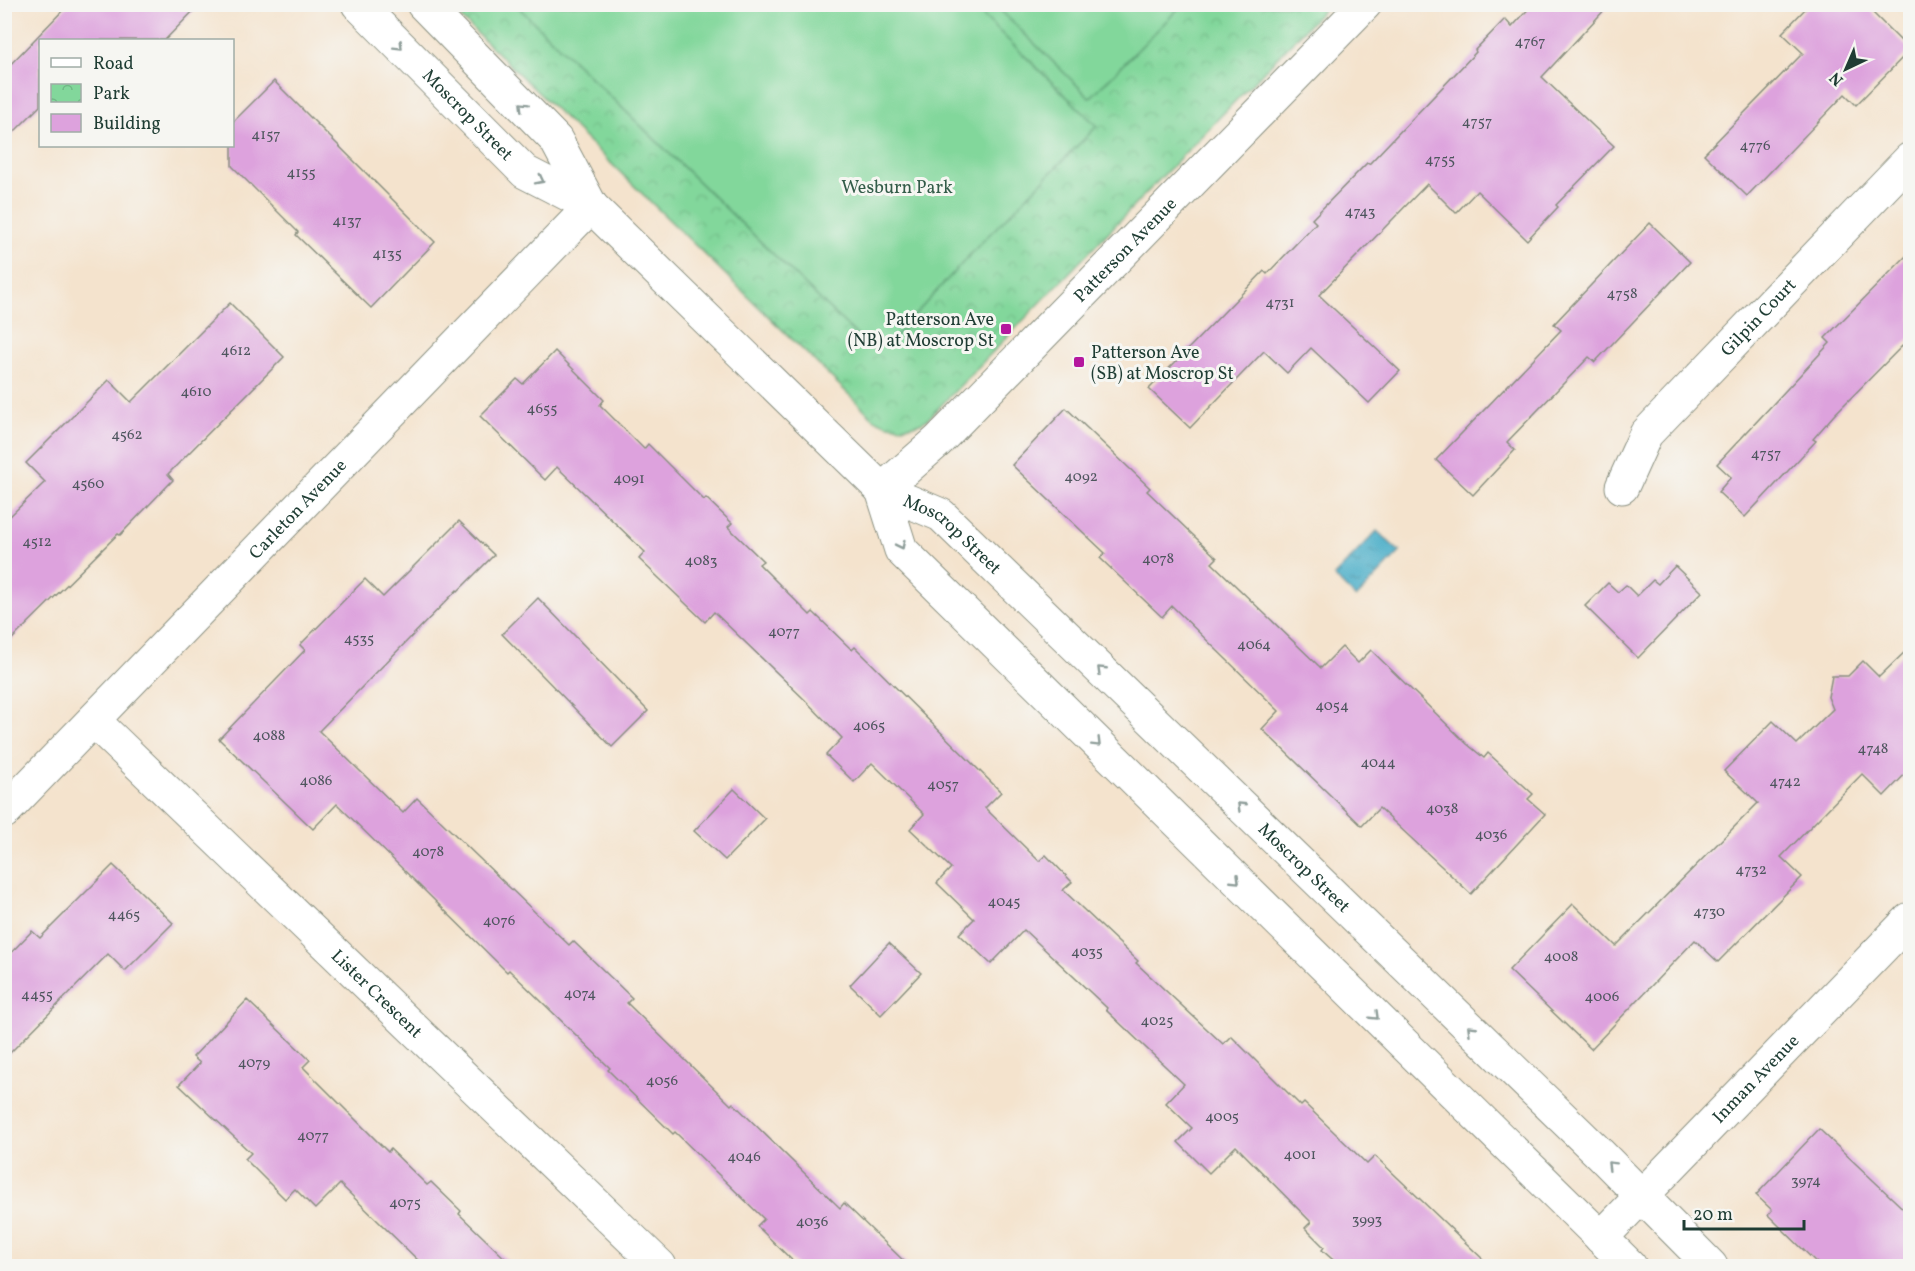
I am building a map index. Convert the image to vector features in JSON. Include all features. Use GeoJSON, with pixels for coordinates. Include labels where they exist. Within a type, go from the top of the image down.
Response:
{"type":"FeatureCollection","features":[{"type":"Feature","properties":{"kind":"street","name":"Moscrop Street"},"geometry":{"type":"LineString","coordinates":[[358,4],[525,172],[591,206],[882,490],[941,515],[1712,1266]]}},
{"type":"Feature","properties":{"kind":"street","name":"Moscrop Street"},"geometry":{"type":"LineString","coordinates":[[423,4],[556,140],[591,206]]}},
{"type":"Feature","properties":{"kind":"street","name":"Patterson Avenue"},"geometry":{"type":"LineString","coordinates":[[882,490],[938,441],[1365,4]]}},
{"type":"Feature","properties":{"kind":"street","name":"Gilpin Court"},"geometry":{"type":"LineString","coordinates":[[1622,487],[1646,434],[1911,159]]}},
{"type":"Feature","properties":{"kind":"street","name":"Carleton Avenue"},"geometry":{"type":"LineString","coordinates":[[4,812],[591,206]]}},
{"type":"Feature","properties":{"kind":"street","name":"Moscrop Street"},"geometry":{"type":"LineString","coordinates":[[882,490],[901,550],[1630,1266]]}},
{"type":"Feature","properties":{"kind":"street","name":"Lister Crescent"},"geometry":{"type":"LineString","coordinates":[[94,721],[660,1266]]}},
{"type":"Feature","properties":{"kind":"street","name":"Inman Avenue"},"geometry":{"type":"LineString","coordinates":[[1601,1238],[1911,919]]}},
{"type":"Feature","properties":{"kind":"green space","name":"Wesburn Park"},"geometry":{"type":"Polygon","coordinates":[[[448,5],[1328,5],[928,419],[914,425],[900,427],[885,424],[872,417],[448,5]]]}},
{"type":"Feature","properties":{"kind":"green space"},"geometry":{"type":"Polygon","coordinates":[[[516,5],[972,5],[1097,126],[978,246],[891,341],[863,341],[516,5]]]}},
{"type":"Feature","properties":{"kind":"green space"},"geometry":{"type":"Polygon","coordinates":[[[995,5],[1182,5],[1090,98],[995,5]]]}},
{"type":"Feature","properties":{"kind":"water"},"geometry":{"type":"Polygon","coordinates":[[[1377,531],[1400,552],[1356,598],[1334,576],[1377,531]]]}},
{"type":"Feature","properties":{"kind":"building"},"geometry":{"type":"Polygon","coordinates":[[[69,4],[200,4],[166,39],[39,39],[39,107],[4,142],[4,71],[69,4]]]}},
{"type":"Feature","properties":{"kind":"building"},"geometry":{"type":"Polygon","coordinates":[[[1533,4],[1610,4],[1542,77],[1614,146],[1556,205],[1558,207],[1527,240],[1477,191],[1456,213],[1427,184],[1319,295],[1400,371],[1369,403],[1311,348],[1287,373],[1264,351],[1190,428],[1149,389],[1264,271],[1267,274],[1316,223],[1312,219],[1367,163],[1369,164],[1505,19],[1512,27],[1533,4]]]}},
{"type":"Feature","properties":{"kind":"building"},"geometry":{"type":"Polygon","coordinates":[[[1810,4],[1864,4],[1910,50],[1856,105],[1845,94],[1747,196],[1704,154],[1803,53],[1782,33],[1810,4]]]}},
{"type":"Feature","properties":{"kind":"building"},"geometry":{"type":"Polygon","coordinates":[[[274,81],[435,242],[371,308],[296,235],[298,232],[232,166],[234,121],[274,81]]]}},
{"type":"Feature","properties":{"kind":"building"},"geometry":{"type":"Polygon","coordinates":[[[1650,223],[1690,262],[1595,362],[1589,357],[1507,442],[1515,450],[1473,495],[1436,460],[1561,330],[1554,324],[1650,223]]]}},
{"type":"Feature","properties":{"kind":"building"},"geometry":{"type":"Polygon","coordinates":[[[1911,251],[1911,337],[1834,415],[1813,439],[1816,441],[1745,517],[1718,492],[1731,477],[1717,464],[1830,343],[1825,338],[1911,251]]]}},
{"type":"Feature","properties":{"kind":"building"},"geometry":{"type":"Polygon","coordinates":[[[230,303],[284,357],[168,474],[173,480],[120,535],[118,534],[4,647],[4,522],[45,482],[26,463],[109,380],[131,402],[230,303]]]}},
{"type":"Feature","properties":{"kind":"building"},"geometry":{"type":"Polygon","coordinates":[[[555,351],[604,400],[600,405],[644,449],[648,444],[704,500],[706,498],[732,523],[728,527],[763,561],[759,564],[810,615],[813,612],[852,650],[855,647],[1001,792],[985,808],[1039,861],[1046,855],[1072,882],[1063,890],[1138,961],[1136,963],[1223,1044],[1231,1036],[1301,1106],[1304,1103],[1367,1164],[1375,1156],[1490,1266],[1340,1266],[1322,1250],[1324,1247],[1305,1228],[1311,1222],[1236,1146],[1209,1173],[1178,1142],[1192,1128],[1166,1103],[1184,1084],[1024,930],[991,964],[959,934],[974,919],[937,883],[951,868],[910,829],[924,814],[872,763],[854,782],[826,755],[842,738],[804,699],[714,612],[705,622],[639,559],[645,552],[557,467],[545,480],[480,416],[517,379],[523,384],[555,351]]]}},
{"type":"Feature","properties":{"kind":"building"},"geometry":{"type":"Polygon","coordinates":[[[1066,408],[1150,488],[1147,491],[1217,558],[1212,563],[1321,668],[1342,647],[1358,663],[1371,650],[1467,744],[1484,758],[1488,753],[1533,794],[1528,799],[1545,814],[1471,894],[1379,808],[1362,826],[1262,729],[1279,711],[1172,606],[1162,617],[1100,558],[1105,553],[1012,465],[1066,408]]]}},
{"type":"Feature","properties":{"kind":"building"},"geometry":{"type":"Polygon","coordinates":[[[459,521],[494,555],[319,731],[403,813],[417,798],[569,945],[573,941],[632,998],[627,1003],[731,1105],[733,1103],[840,1208],[844,1203],[909,1266],[798,1266],[757,1226],[764,1219],[675,1132],[673,1134],[608,1070],[610,1068],[509,970],[507,972],[337,804],[313,829],[219,739],[305,650],[300,645],[365,579],[383,597],[459,521]]]}},
{"type":"Feature","properties":{"kind":"building"},"geometry":{"type":"Polygon","coordinates":[[[1675,566],[1702,592],[1638,658],[1585,606],[1608,583],[1618,592],[1626,585],[1637,596],[1653,580],[1658,584],[1675,566]]]}},
{"type":"Feature","properties":{"kind":"building"},"geometry":{"type":"Polygon","coordinates":[[[538,598],[648,711],[612,747],[502,634],[538,598]]]}},
{"type":"Feature","properties":{"kind":"building"},"geometry":{"type":"Polygon","coordinates":[[[1911,646],[1911,768],[1884,796],[1862,774],[1781,857],[1802,877],[1718,962],[1695,940],[1591,1049],[1509,970],[1573,904],[1616,946],[1758,803],[1724,771],[1773,721],[1797,744],[1833,709],[1828,697],[1832,676],[1848,676],[1863,661],[1879,677],[1911,646]]]}},
{"type":"Feature","properties":{"kind":"building"},"geometry":{"type":"Polygon","coordinates":[[[734,789],[765,819],[725,860],[694,831],[734,789]]]}},
{"type":"Feature","properties":{"kind":"building"},"geometry":{"type":"Polygon","coordinates":[[[113,865],[173,923],[125,971],[108,954],[4,1059],[4,960],[32,931],[40,938],[113,865]]]}},
{"type":"Feature","properties":{"kind":"building"},"geometry":{"type":"Polygon","coordinates":[[[889,943],[921,973],[881,1015],[850,985],[889,943]]]}},
{"type":"Feature","properties":{"kind":"building"},"geometry":{"type":"Polygon","coordinates":[[[247,1000],[310,1060],[303,1067],[388,1152],[390,1149],[427,1185],[431,1182],[461,1211],[459,1214],[513,1266],[424,1266],[340,1184],[315,1209],[295,1189],[285,1199],[245,1159],[251,1153],[179,1085],[200,1063],[193,1057],[247,1000]]]}},
{"type":"Feature","properties":{"kind":"building"},"geometry":{"type":"Polygon","coordinates":[[[1819,1129],[1911,1216],[1911,1266],[1820,1266],[1768,1215],[1772,1210],[1756,1195],[1819,1129]]]}},
{"type":"Feature","properties":{"kind":"place","name":"Patterson Ave (NB) at Moscrop St"},"geometry":{"type":"Point","coordinates":[1006,329]}},
{"type":"Feature","properties":{"kind":"place","name":"Patterson Ave (SB) at Moscrop St"},"geometry":{"type":"Point","coordinates":[1079,362]}}]}
